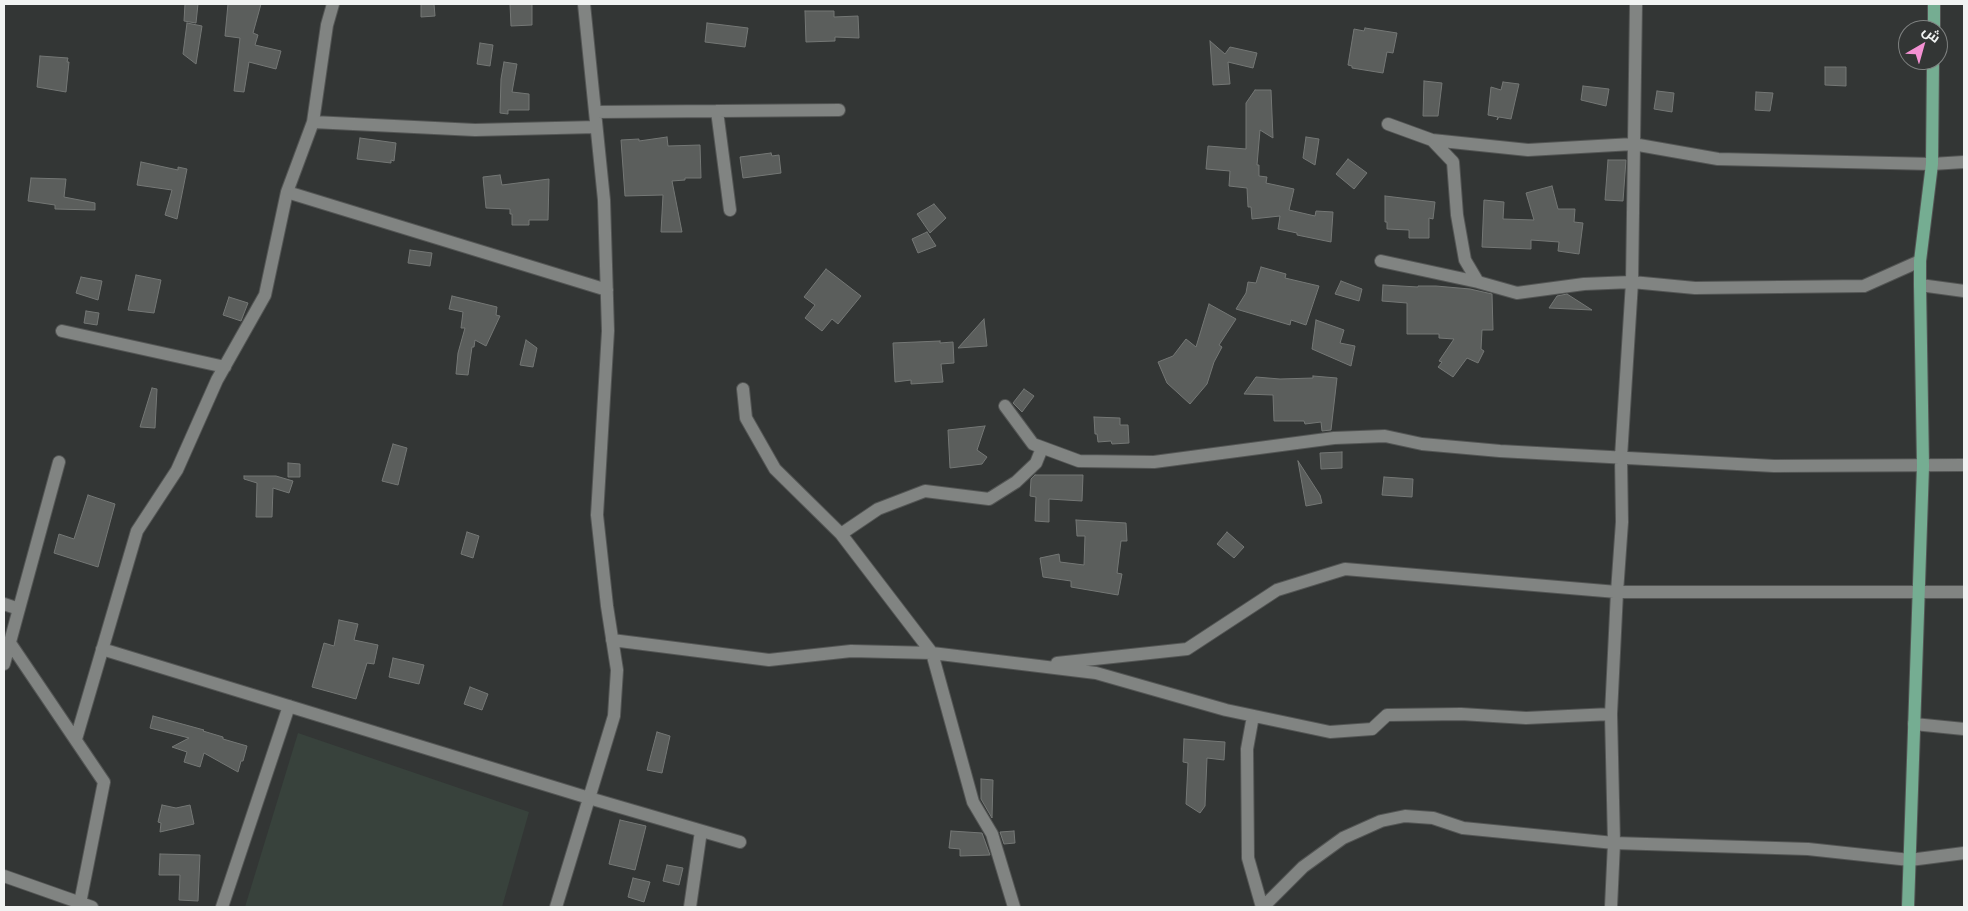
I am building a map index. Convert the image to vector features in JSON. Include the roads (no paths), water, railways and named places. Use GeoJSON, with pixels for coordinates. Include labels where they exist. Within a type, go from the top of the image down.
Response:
{"type":"FeatureCollection","features":[{"type":"Feature","properties":{"kind":"main road"},"geometry":{"type":"LineString","coordinates":[[1934,4],[1934,20]]}},
{"type":"Feature","properties":{"kind":"main road"},"geometry":{"type":"LineString","coordinates":[[1908,907],[1923,466],[1920,261],[1932,164],[1933,70]]}},
{"type":"Feature","properties":{"kind":"street"},"geometry":{"type":"LineString","coordinates":[[76,739],[137,531],[176,470],[225,367],[265,295],[287,192],[313,122],[327,25],[333,4]]}},
{"type":"Feature","properties":{"kind":"street"},"geometry":{"type":"LineString","coordinates":[[556,907],[614,716],[617,670],[597,515],[608,331],[607,290],[604,200],[584,4]]}},
{"type":"Feature","properties":{"kind":"street"},"geometry":{"type":"LineString","coordinates":[[1611,907],[1614,843],[1611,714],[1616,592],[1622,522],[1621,457],[1632,282],[1636,4]]}},
{"type":"Feature","properties":{"kind":"street"},"geometry":{"type":"LineString","coordinates":[[595,112],[839,110]]}},
{"type":"Feature","properties":{"kind":"street"},"geometry":{"type":"LineString","coordinates":[[716,111],[730,210]]}},
{"type":"Feature","properties":{"kind":"street"},"geometry":{"type":"LineString","coordinates":[[313,122],[475,130],[596,127]]}},
{"type":"Feature","properties":{"kind":"street"},"geometry":{"type":"LineString","coordinates":[[1388,124],[1432,140],[1528,150],[1633,144],[1718,159],[1932,164],[1964,162]]}},
{"type":"Feature","properties":{"kind":"street"},"geometry":{"type":"LineString","coordinates":[[1432,140],[1453,162],[1457,215],[1465,260],[1478,282]]}},
{"type":"Feature","properties":{"kind":"street"},"geometry":{"type":"LineString","coordinates":[[287,192],[607,290]]}},
{"type":"Feature","properties":{"kind":"street"},"geometry":{"type":"LineString","coordinates":[[1381,261],[1478,282],[1517,293],[1584,284],[1632,282],[1695,288],[1864,286],[1920,261]]}},
{"type":"Feature","properties":{"kind":"street"},"geometry":{"type":"LineString","coordinates":[[1920,285],[1964,290]]}},
{"type":"Feature","properties":{"kind":"street"},"geometry":{"type":"LineString","coordinates":[[62,331],[225,367]]}},
{"type":"Feature","properties":{"kind":"street"},"geometry":{"type":"LineString","coordinates":[[743,389],[746,418],[775,469],[842,534],[932,653],[973,802],[992,834],[1014,907]]}},
{"type":"Feature","properties":{"kind":"street"},"geometry":{"type":"LineString","coordinates":[[1005,406],[1033,444],[1079,461],[1154,462],[1334,438],[1385,436],[1422,444],[1500,451],[1774,466],[1964,465]]}},
{"type":"Feature","properties":{"kind":"street"},"geometry":{"type":"LineString","coordinates":[[842,534],[878,509],[925,491],[989,499],[1016,482],[1036,463],[1042,448]]}},
{"type":"Feature","properties":{"kind":"street"},"geometry":{"type":"LineString","coordinates":[[4,664],[59,462]]}},
{"type":"Feature","properties":{"kind":"street"},"geometry":{"type":"LineString","coordinates":[[1035,666],[1187,649],[1277,590],[1344,569],[1616,592],[1964,592]]}},
{"type":"Feature","properties":{"kind":"street"},"geometry":{"type":"LineString","coordinates":[[4,604],[19,609]]}},
{"type":"Feature","properties":{"kind":"street"},"geometry":{"type":"LineString","coordinates":[[612,640],[769,660],[851,652],[932,653],[1096,673],[1226,710],[1330,732],[1372,729],[1387,715],[1461,714],[1526,718],[1611,714]]}},
{"type":"Feature","properties":{"kind":"street"},"geometry":{"type":"LineString","coordinates":[[4,876],[86,905],[104,782],[10,643]]}},
{"type":"Feature","properties":{"kind":"street"},"geometry":{"type":"LineString","coordinates":[[102,648],[589,798],[740,842]]}},
{"type":"Feature","properties":{"kind":"street"},"geometry":{"type":"LineString","coordinates":[[222,907],[289,706]]}},
{"type":"Feature","properties":{"kind":"street"},"geometry":{"type":"LineString","coordinates":[[1253,716],[1247,749],[1248,858],[1263,907],[1303,867],[1343,838],[1381,821],[1405,816],[1432,818],[1463,828],[1614,843],[1808,849],[1910,860],[1964,853]]}},
{"type":"Feature","properties":{"kind":"street"},"geometry":{"type":"LineString","coordinates":[[1914,724],[1964,729]]}},
{"type":"Feature","properties":{"kind":"street"},"geometry":{"type":"LineString","coordinates":[[690,907],[701,831]]}}]}
